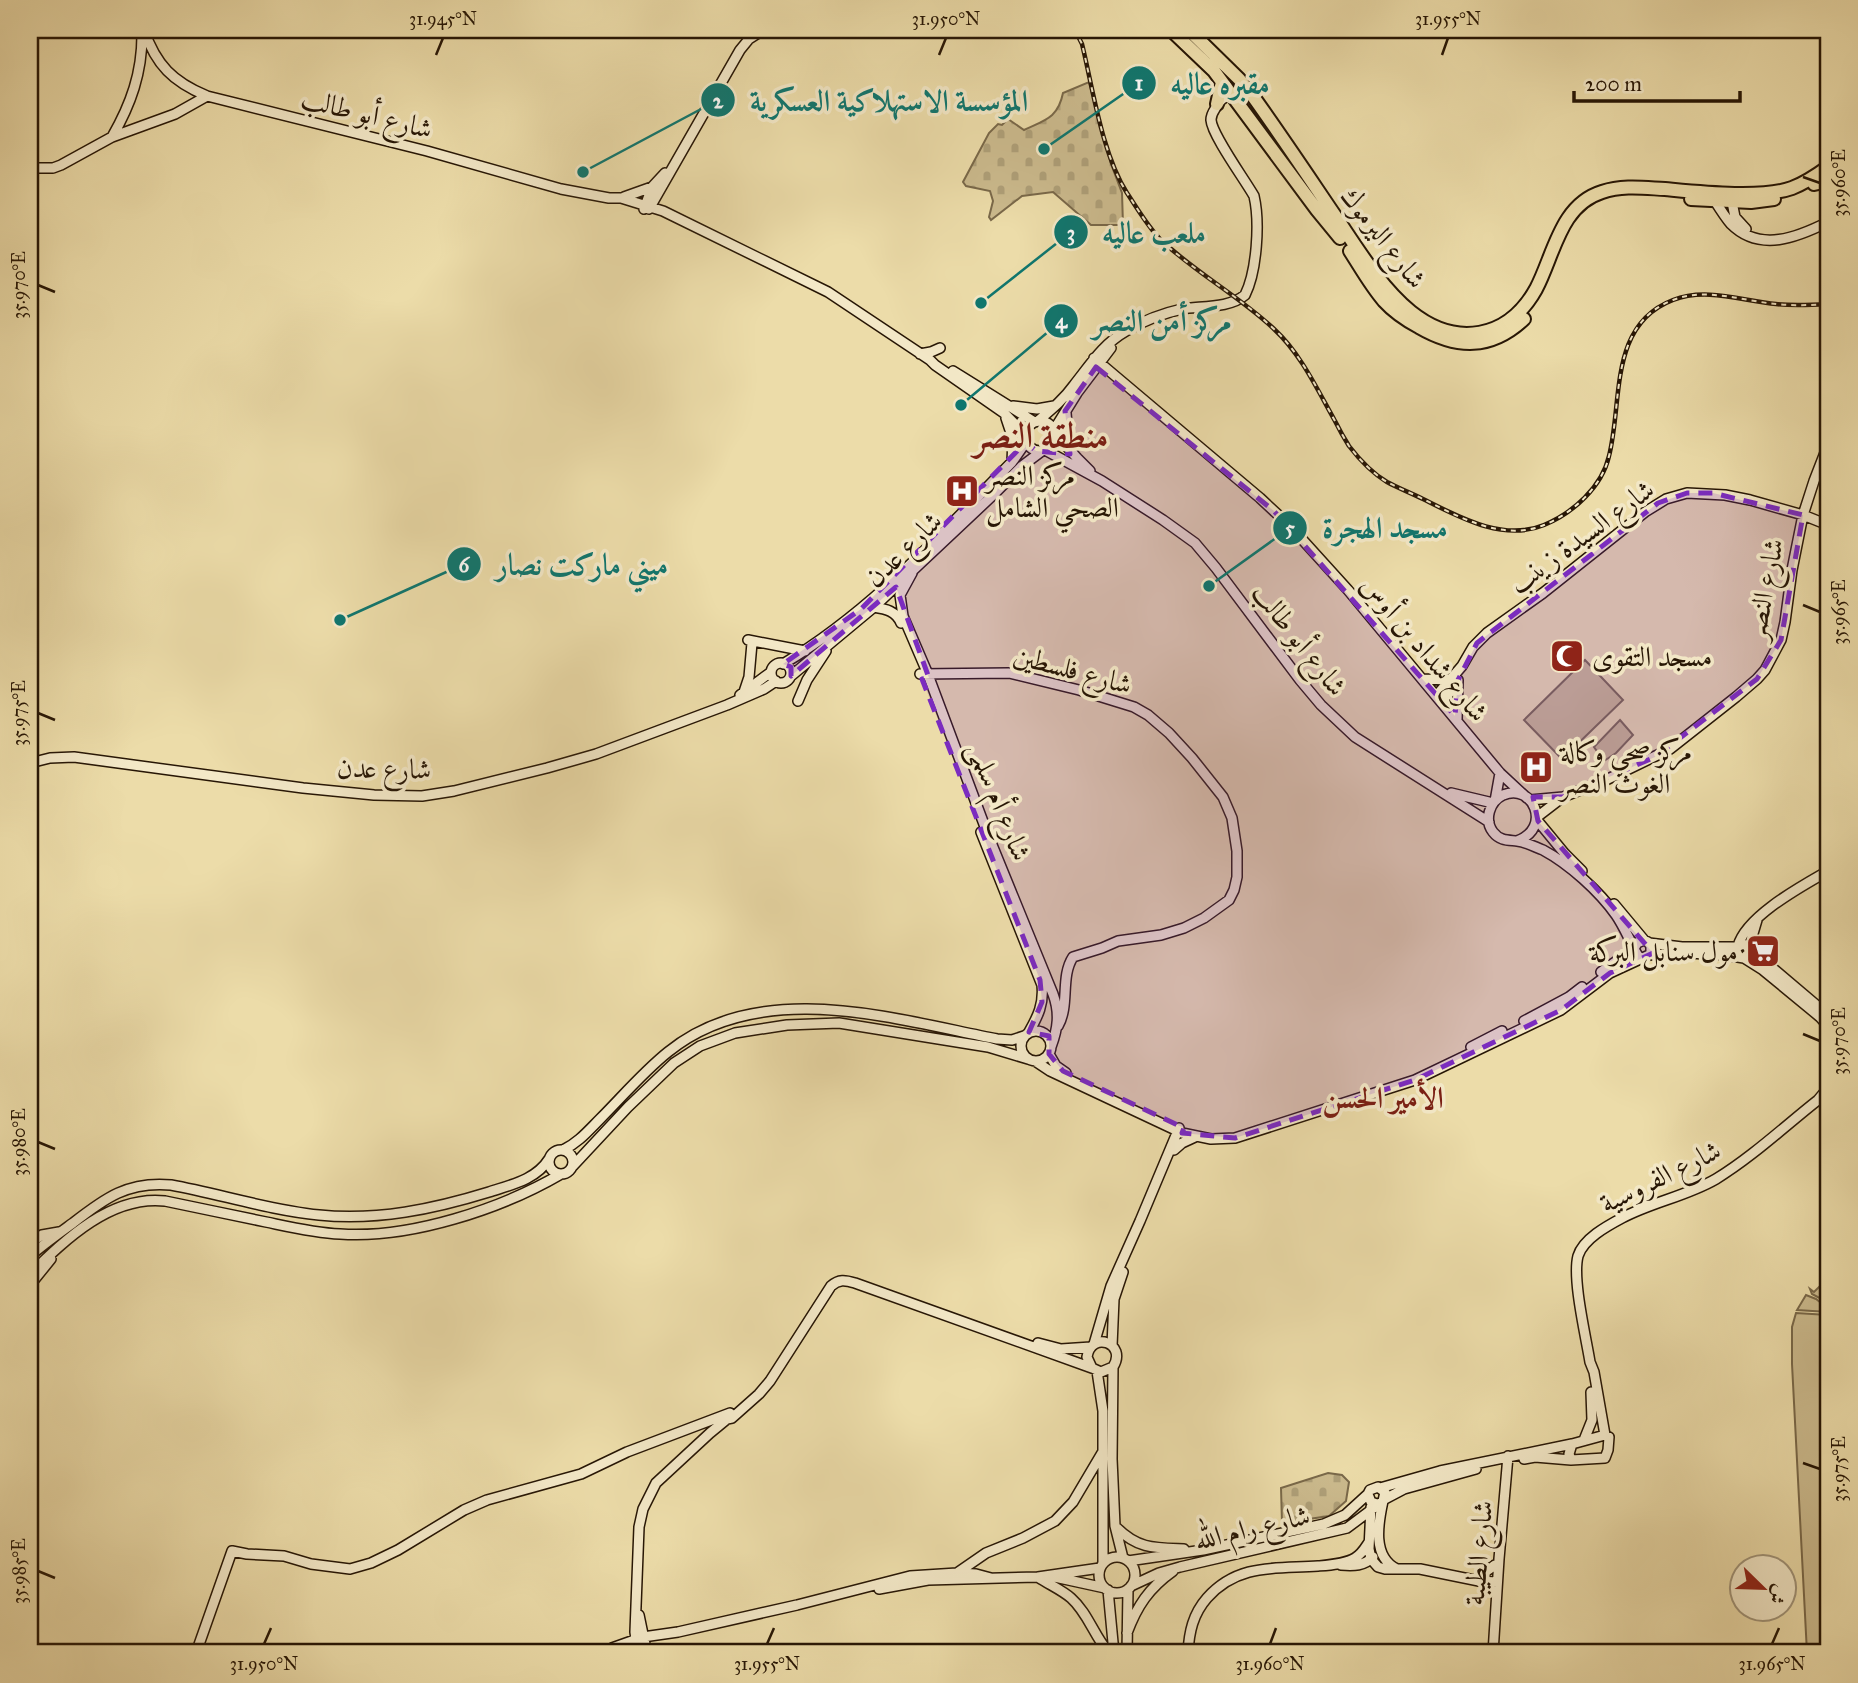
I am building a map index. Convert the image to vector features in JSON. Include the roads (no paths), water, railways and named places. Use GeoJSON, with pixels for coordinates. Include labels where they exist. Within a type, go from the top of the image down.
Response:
{"type":"FeatureCollection","features":[{"type":"Feature","properties":{"kind":"highway"},"geometry":{"type":"LineString","coordinates":[[1171,30],[1231,90]]}},
{"type":"Feature","properties":{"kind":"highway"},"geometry":{"type":"LineString","coordinates":[[1178,30],[1219,67],[1251,119],[1317,211],[1340,238]]}},
{"type":"Feature","properties":{"kind":"highway","name":"شارع اليرموك"},"geometry":{"type":"LineString","coordinates":[[1189,30],[1252,95],[1355,245],[1393,295],[1424,321],[1452,331],[1470,334],[1498,328],[1517,316],[1535,290],[1571,214],[1596,194],[1629,187],[1757,193],[1780,191],[1821,179]]}},
{"type":"Feature","properties":{"kind":"highway"},"geometry":{"type":"LineString","coordinates":[[1217,104],[1231,90]]}},
{"type":"Feature","properties":{"kind":"highway"},"geometry":{"type":"LineString","coordinates":[[1251,119],[1255,114],[1264,112]]}},
{"type":"Feature","properties":{"kind":"highway","name":"شارع اليرموك"},"geometry":{"type":"LineString","coordinates":[[1264,127],[1384,300],[1402,317],[1428,332],[1447,340],[1466,343],[1482,343],[1504,335],[1524,320],[1541,293],[1572,227],[1589,207],[1611,197],[1632,195],[1732,202],[1780,198],[1793,195],[1821,179],[1828,167]]}},
{"type":"Feature","properties":{"kind":"highway"},"geometry":{"type":"LineString","coordinates":[[1796,186],[1828,156]]}},
{"type":"Feature","properties":{"kind":"street","name":"شارع أبو طالب"},"geometry":{"type":"LineString","coordinates":[[143,30],[154,56],[165,69],[177,80],[207,96],[427,151],[561,189],[621,198],[699,227],[828,292],[935,365],[1006,409],[1036,421]]}},
{"type":"Feature","properties":{"kind":"street"},"geometry":{"type":"LineString","coordinates":[[113,137],[134,93],[143,30]]}},
{"type":"Feature","properties":{"kind":"street"},"geometry":{"type":"LineString","coordinates":[[621,198],[652,187],[663,175],[736,47],[748,33],[763,30]]}},
{"type":"Feature","properties":{"kind":"street"},"geometry":{"type":"LineString","coordinates":[[647,208],[748,33]]}},
{"type":"Feature","properties":{"kind":"street"},"geometry":{"type":"LineString","coordinates":[[1036,421],[1051,424],[1055,432],[1055,440],[1044,451],[1036,451],[1030,447],[1026,438],[1027,428],[1056,405],[1115,343],[1135,330],[1168,318],[1240,306],[1252,296],[1262,242],[1261,206],[1214,120],[1222,106],[1228,103],[1231,90],[1252,95]]}},
{"type":"Feature","properties":{"kind":"street"},"geometry":{"type":"LineString","coordinates":[[30,167],[53,168],[61,165],[113,137],[175,114],[207,96]]}},
{"type":"Feature","properties":{"kind":"street"},"geometry":{"type":"LineString","coordinates":[[1055,432],[1095,363],[1112,340],[1134,327],[1180,310],[1234,302],[1243,298],[1247,292],[1256,240],[1256,205],[1254,196],[1213,127],[1212,120],[1217,104]]}},
{"type":"Feature","properties":{"kind":"street"},"geometry":{"type":"LineString","coordinates":[[647,208],[652,187]]}},
{"type":"Feature","properties":{"kind":"street","name":"شارع أبو طالب"},"geometry":{"type":"LineString","coordinates":[[609,198],[647,208]]}},
{"type":"Feature","properties":{"kind":"street"},"geometry":{"type":"LineString","coordinates":[[1715,201],[1731,223],[1758,239],[1774,240],[1797,236],[1828,222]]}},
{"type":"Feature","properties":{"kind":"street"},"geometry":{"type":"LineString","coordinates":[[1732,202],[1735,217],[1743,226],[1760,236],[1774,240]]}},
{"type":"Feature","properties":{"kind":"street"},"geometry":{"type":"LineString","coordinates":[[920,354],[940,348]]}},
{"type":"Feature","properties":{"kind":"street","name":"شارع شداد بن أوس"},"geometry":{"type":"LineString","coordinates":[[1095,363],[1125,385],[1290,526],[1348,590],[1500,773],[1528,799]]}},
{"type":"Feature","properties":{"kind":"street"},"geometry":{"type":"LineString","coordinates":[[1056,405],[1037,409],[1006,409],[1017,464],[1046,457],[1059,458]]}},
{"type":"Feature","properties":{"kind":"street","name":"شارع أبو طالب"},"geometry":{"type":"LineString","coordinates":[[1006,409],[1026,438]]}},
{"type":"Feature","properties":{"kind":"street"},"geometry":{"type":"LineString","coordinates":[[1066,411],[1069,449]]}},
{"type":"Feature","properties":{"kind":"street","name":"شارع أبو طالب"},"geometry":{"type":"LineString","coordinates":[[1055,432],[1102,481]]}},
{"type":"Feature","properties":{"kind":"street","name":"شارع عدن"},"geometry":{"type":"LineString","coordinates":[[791,676],[912,573],[992,496],[1017,464],[1026,438]]}},
{"type":"Feature","properties":{"kind":"street","name":"شارع النصر"},"geometry":{"type":"LineString","coordinates":[[1537,818],[1563,797],[1670,749],[1757,679],[1771,662],[1781,640],[1803,515],[1828,445]]}},
{"type":"Feature","properties":{"kind":"street","name":"شارع أبو طالب"},"geometry":{"type":"LineString","coordinates":[[1044,451],[1102,481],[1163,520],[1201,550],[1300,680],[1349,733],[1489,822]]}},
{"type":"Feature","properties":{"kind":"street","name":"شارع عدن"},"geometry":{"type":"LineString","coordinates":[[783,664],[843,625],[1017,464],[1044,451]]}},
{"type":"Feature","properties":{"kind":"street","name":"شارع السيدة زينب"},"geometry":{"type":"LineString","coordinates":[[1440,699],[1474,647],[1487,633],[1543,593],[1645,512],[1666,499],[1687,494],[1713,493],[1750,500],[1828,525]]}},
{"type":"Feature","properties":{"kind":"street","name":"شارع أم سلمى"},"geometry":{"type":"LineString","coordinates":[[912,573],[900,595],[901,609],[982,837],[1040,980],[1042,1002],[1039,1014],[1026,1034]]}},
{"type":"Feature","properties":{"kind":"street","name":"شارع أم سلمى"},"geometry":{"type":"LineString","coordinates":[[874,607],[890,611],[899,619],[1049,983],[1057,1004],[1058,1026],[1050,1050]]}},
{"type":"Feature","properties":{"kind":"street"},"geometry":{"type":"LineString","coordinates":[[744,692],[749,677],[750,641],[805,651]]}},
{"type":"Feature","properties":{"kind":"street"},"geometry":{"type":"LineString","coordinates":[[797,701],[830,645]]}},
{"type":"Feature","properties":{"kind":"street"},"geometry":{"type":"LineString","coordinates":[[783,664],[790,668],[791,676],[783,683],[774,677],[776,665],[783,664]]}},
{"type":"Feature","properties":{"kind":"street","name":"شارع فلسطين"},"geometry":{"type":"LineString","coordinates":[[924,676],[997,672],[1017,674],[1106,697],[1140,711],[1169,733],[1199,766],[1223,797],[1232,818],[1238,869],[1236,886],[1229,900],[1184,928],[1161,935],[1118,941],[1073,957],[1068,965],[1063,1010],[1058,1026]]}},
{"type":"Feature","properties":{"kind":"street","name":"شارع عدن"},"geometry":{"type":"LineString","coordinates":[[727,705],[744,692],[774,677]]}},
{"type":"Feature","properties":{"kind":"street","name":"شارع عدن"},"geometry":{"type":"LineString","coordinates":[[30,763],[50,758],[74,757],[303,788],[374,795],[422,796],[570,762],[628,743],[764,689],[774,677]]}},
{"type":"Feature","properties":{"kind":"street"},"geometry":{"type":"LineString","coordinates":[[1422,679],[1454,680],[1457,722]]}},
{"type":"Feature","properties":{"kind":"street"},"geometry":{"type":"LineString","coordinates":[[1500,773],[1489,812],[1493,831],[1499,838],[1517,841],[1531,834],[1537,818]]}},
{"type":"Feature","properties":{"kind":"street","name":"شارع أبو طالب"},"geometry":{"type":"LineString","coordinates":[[1440,789],[1462,797],[1494,802]]}},
{"type":"Feature","properties":{"kind":"street"},"geometry":{"type":"LineString","coordinates":[[548,1159],[554,1173],[567,1173],[628,1107],[674,1063],[700,1046],[735,1033],[787,1025],[839,1023],[988,1047],[1031,1060],[1195,1137],[1235,1138],[1415,1080],[1561,1010],[1610,973],[1646,957],[1651,950],[1621,912],[1565,854],[1537,818],[1535,808],[1528,799],[1511,793],[1494,802]]}},
{"type":"Feature","properties":{"kind":"street","name":"شارع النصر"},"geometry":{"type":"LineString","coordinates":[[1528,799],[1563,797]]}},
{"type":"Feature","properties":{"kind":"street"},"geometry":{"type":"LineString","coordinates":[[1517,841],[1546,852],[1575,873],[1616,915],[1638,956],[1743,951]]}},
{"type":"Feature","properties":{"kind":"street"},"geometry":{"type":"LineString","coordinates":[[1743,951],[1743,933],[1785,897],[1828,871]]}},
{"type":"Feature","properties":{"kind":"street"},"geometry":{"type":"LineString","coordinates":[[30,1256],[100,1202],[137,1186],[154,1184],[180,1187],[300,1212],[363,1217],[423,1209],[483,1194],[531,1176],[542,1168],[554,1152],[563,1150],[582,1138],[675,1046],[701,1031],[733,1019],[781,1010],[866,1013],[1002,1040],[1036,1030],[1043,1032],[1051,1040],[1053,1062],[1063,1071],[1178,1129],[1210,1135],[1231,1135],[1415,1074],[1569,997],[1634,949],[1636,943],[1743,951],[1828,1015]]}},
{"type":"Feature","properties":{"kind":"street"},"geometry":{"type":"LineString","coordinates":[[1774,974],[1828,1026]]}},
{"type":"Feature","properties":{"kind":"street"},"geometry":{"type":"LineString","coordinates":[[1026,1034],[1021,1050],[1031,1060],[1041,1060],[1050,1050]]}},
{"type":"Feature","properties":{"kind":"street","name":"شارع الفروسية"},"geometry":{"type":"LineString","coordinates":[[1584,1440],[1592,1420],[1590,1362],[1577,1274],[1578,1255],[1588,1241],[1614,1222],[1715,1179],[1739,1163],[1818,1100],[1828,1088]]}},
{"type":"Feature","properties":{"kind":"street","name":"شارع الفروسية"},"geometry":{"type":"LineString","coordinates":[[1818,1100],[1828,1095]]}},
{"type":"Feature","properties":{"kind":"street"},"geometry":{"type":"LineString","coordinates":[[1127,1653],[1129,1587],[1134,1573],[1126,1559],[1115,1525],[1112,1459],[1113,1367],[1117,1356],[1112,1346],[1114,1299],[1178,1129]]}},
{"type":"Feature","properties":{"kind":"street"},"geometry":{"type":"LineString","coordinates":[[1112,1653],[1106,1589],[1100,1580],[1102,1411],[1094,1369],[1087,1357],[1111,1286],[1172,1147],[1171,1137],[1178,1129]]}},
{"type":"Feature","properties":{"kind":"street"},"geometry":{"type":"LineString","coordinates":[[1172,1147],[1195,1137]]}},
{"type":"Feature","properties":{"kind":"street"},"geometry":{"type":"LineString","coordinates":[[563,1150],[571,1155],[572,1167]]}},
{"type":"Feature","properties":{"kind":"street"},"geometry":{"type":"LineString","coordinates":[[30,1274],[56,1249],[111,1210],[132,1203],[149,1200],[165,1202],[311,1231],[362,1235],[406,1230],[483,1210],[523,1194],[561,1174]]}},
{"type":"Feature","properties":{"kind":"street"},"geometry":{"type":"LineString","coordinates":[[362,1235],[363,1217]]}},
{"type":"Feature","properties":{"kind":"street"},"geometry":{"type":"LineString","coordinates":[[30,1243],[47,1233],[60,1232]]}},
{"type":"Feature","properties":{"kind":"street"},"geometry":{"type":"LineString","coordinates":[[30,1285],[45,1268],[56,1249]]}},
{"type":"Feature","properties":{"kind":"street"},"geometry":{"type":"LineString","coordinates":[[640,1642],[636,1604],[639,1527],[643,1509],[656,1483],[728,1416],[761,1390],[831,1286],[839,1280],[855,1283],[1094,1369],[1105,1371],[1113,1367]]}},
{"type":"Feature","properties":{"kind":"street"},"geometry":{"type":"LineString","coordinates":[[1022,1342],[1061,1349],[1103,1342],[1112,1346]]}},
{"type":"Feature","properties":{"kind":"street","name":"شارع الفروسية"},"geometry":{"type":"LineString","coordinates":[[1590,1362],[1605,1435]]}},
{"type":"Feature","properties":{"kind":"street"},"geometry":{"type":"LineString","coordinates":[[196,1653],[232,1551],[284,1556],[311,1564],[350,1569],[371,1563],[398,1550],[464,1510],[487,1500],[581,1474],[627,1452],[728,1416]]}},
{"type":"Feature","properties":{"kind":"street"},"geometry":{"type":"LineString","coordinates":[[705,1422],[712,1425],[712,1431]]}},
{"type":"Feature","properties":{"kind":"street"},"geometry":{"type":"LineString","coordinates":[[693,1427],[712,1431]]}},
{"type":"Feature","properties":{"kind":"street","name":"شارع رام الله"},"geometry":{"type":"LineString","coordinates":[[1126,1559],[1203,1550],[1311,1528],[1334,1521],[1345,1515],[1376,1502],[1404,1489],[1505,1460],[1605,1435],[1609,1437],[1605,1458],[1571,1460],[1535,1457],[1505,1460],[1440,1471],[1380,1488],[1385,1492],[1376,1502],[1352,1526],[1180,1567],[1129,1587]]}},
{"type":"Feature","properties":{"kind":"street"},"geometry":{"type":"LineString","coordinates":[[1571,1460],[1569,1451],[1572,1444]]}},
{"type":"Feature","properties":{"kind":"street"},"geometry":{"type":"LineString","coordinates":[[957,1573],[986,1553],[1055,1521],[1073,1502],[1102,1453]]}},
{"type":"Feature","properties":{"kind":"street","name":"شارع الطيبة"},"geometry":{"type":"LineString","coordinates":[[1491,1653],[1494,1565],[1505,1460]]}},
{"type":"Feature","properties":{"kind":"street","name":"شارع الطيبة"},"geometry":{"type":"LineString","coordinates":[[1491,1653],[1505,1460]]}},
{"type":"Feature","properties":{"kind":"street"},"geometry":{"type":"LineString","coordinates":[[1188,1653],[1193,1619],[1201,1604],[1225,1581],[1254,1570],[1336,1564],[1353,1566],[1371,1559],[1376,1552],[1373,1537],[1376,1502]]}},
{"type":"Feature","properties":{"kind":"street"},"geometry":{"type":"LineString","coordinates":[[1336,1564],[1359,1556],[1373,1537],[1380,1514],[1376,1502]]}},
{"type":"Feature","properties":{"kind":"street"},"geometry":{"type":"LineString","coordinates":[[1115,1525],[1123,1534],[1143,1546],[1203,1550]]}},
{"type":"Feature","properties":{"kind":"street"},"geometry":{"type":"LineString","coordinates":[[1352,1526],[1373,1537],[1382,1557],[1390,1566],[1399,1570]]}},
{"type":"Feature","properties":{"kind":"street"},"geometry":{"type":"LineString","coordinates":[[856,1591],[870,1591],[928,1580],[1048,1576],[1101,1566],[1113,1557],[1126,1559]]}},
{"type":"Feature","properties":{"kind":"street"},"geometry":{"type":"LineString","coordinates":[[1371,1559],[1385,1569],[1420,1569],[1495,1579]]}},
{"type":"Feature","properties":{"kind":"street"},"geometry":{"type":"LineString","coordinates":[[1480,1578],[1494,1565]]}},
{"type":"Feature","properties":{"kind":"street"},"geometry":{"type":"LineString","coordinates":[[1127,1633],[1147,1594],[1160,1580],[1180,1567]]}},
{"type":"Feature","properties":{"kind":"street"},"geometry":{"type":"LineString","coordinates":[[587,1653],[856,1591],[909,1576],[957,1573],[991,1578]]}},
{"type":"Feature","properties":{"kind":"street"},"geometry":{"type":"LineString","coordinates":[[1048,1576],[1118,1592],[1129,1587]]}},
{"type":"Feature","properties":{"kind":"street"},"geometry":{"type":"LineString","coordinates":[[1038,1577],[1070,1597],[1104,1647],[1112,1653]]}},
{"type":"Feature","properties":{"kind":"street"},"geometry":{"type":"LineString","coordinates":[[1480,1578],[1492,1595]]}},
{"type":"Feature","properties":{"kind":"tunnel"},"geometry":{"type":"LineString","coordinates":[[1230,81],[1264,127]]}},
{"type":"Feature","properties":{"kind":"railway"},"geometry":{"type":"LineString","coordinates":[[1075,30],[1082,44],[1099,121],[1111,160],[1127,193],[1152,229],[1174,252],[1246,306],[1284,339],[1308,372],[1349,446],[1361,461],[1391,484],[1466,520],[1497,529],[1529,530],[1555,520],[1585,498],[1600,478],[1609,456],[1618,389],[1628,346],[1638,327],[1652,312],[1673,300],[1698,295],[1783,305],[1828,304]]}},
{"type":"Feature","properties":{"kind":"railway"},"geometry":{"type":"LineString","coordinates":[[1828,932],[1824,959],[1828,986]]}},
{"type":"Feature","properties":{"kind":"place","name":"مقبره عاليه"},"geometry":{"type":"Point","coordinates":[1044,149]}},
{"type":"Feature","properties":{"kind":"place","name":"المؤسسة الاستهلاكية العسكرية"},"geometry":{"type":"Point","coordinates":[583,172]}},
{"type":"Feature","properties":{"kind":"place","name":"ملعب عاليه"},"geometry":{"type":"Point","coordinates":[981,303]}},
{"type":"Feature","properties":{"kind":"place","name":"مركز أمن النصر"},"geometry":{"type":"Point","coordinates":[961,405]}},
{"type":"Feature","properties":{"kind":"place","name":"مركز النصر الصحي الشامل"},"geometry":{"type":"Point","coordinates":[962,491]}},
{"type":"Feature","properties":{"kind":"place","name":"مسجد الهجرة"},"geometry":{"type":"Point","coordinates":[1209,586]}},
{"type":"Feature","properties":{"kind":"place","name":"ميني ماركت نصار"},"geometry":{"type":"Point","coordinates":[340,620]}},
{"type":"Feature","properties":{"kind":"place","name":"مسجد التقوى"},"geometry":{"type":"Point","coordinates":[1567,656]}},
{"type":"Feature","properties":{"kind":"place","name":"مركز صحي وكالة الغوث النصر"},"geometry":{"type":"Point","coordinates":[1536,767]}},
{"type":"Feature","properties":{"kind":"place","name":"مول سنابل البركة"},"geometry":{"type":"Point","coordinates":[1763,951]}},
{"type":"Feature","properties":{"kind":"district","name":"منطقة النصر"},"geometry":{"type":"Point","coordinates":[1041,435]}},
{"type":"Feature","properties":{"kind":"district","name":"الأمير الحسن"},"geometry":{"type":"Point","coordinates":[1383,1098]}}]}
